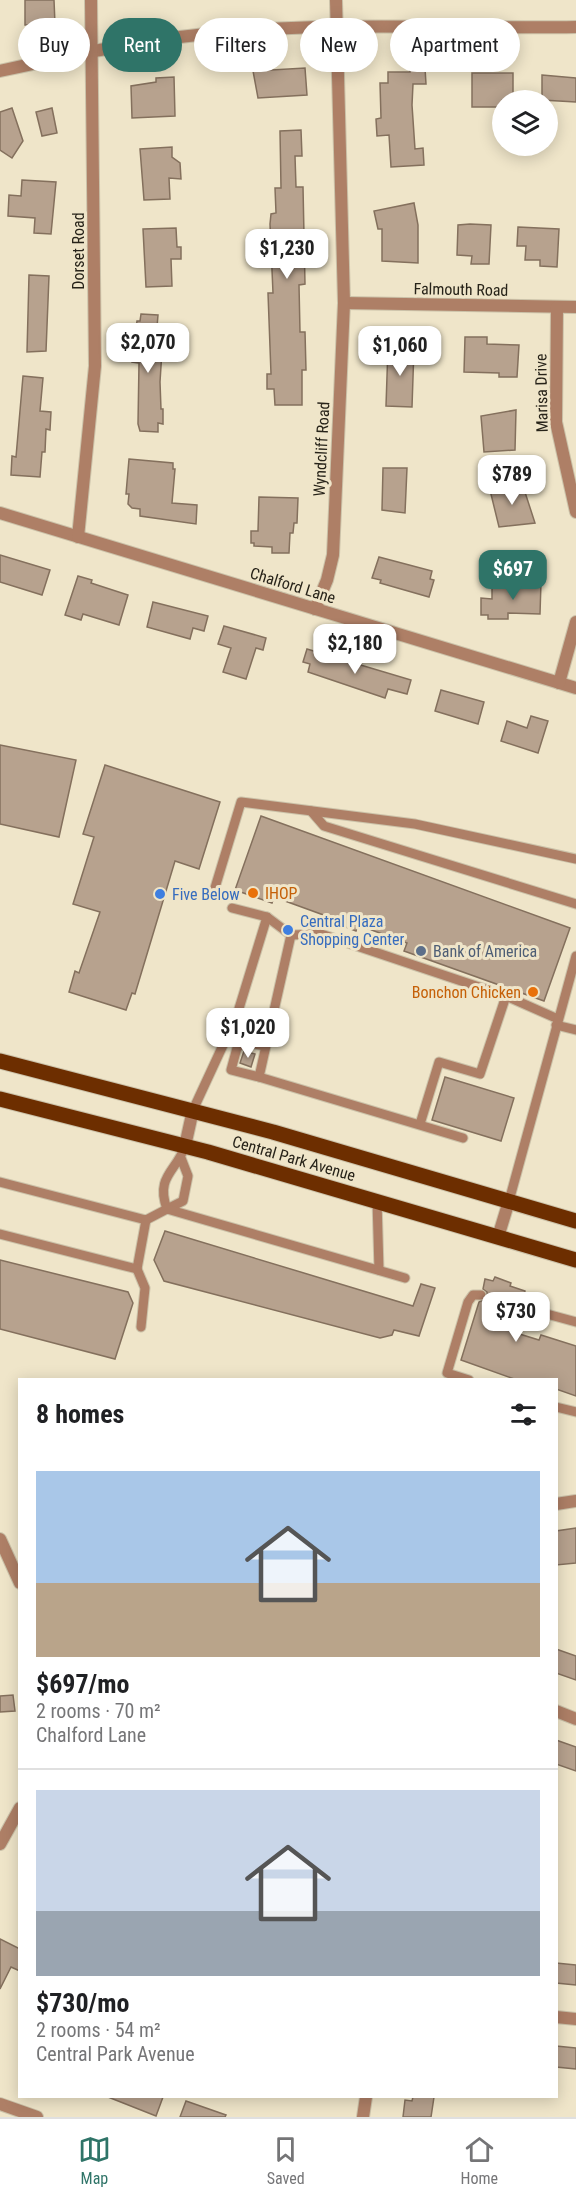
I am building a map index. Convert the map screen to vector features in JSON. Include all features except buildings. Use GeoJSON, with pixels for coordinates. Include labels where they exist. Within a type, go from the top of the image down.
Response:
{"type":"FeatureCollection","features":[{"type":"Feature","properties":{"kind":"main road","name":"Central Park Avenue"},"geometry":{"type":"LineString","coordinates":[[0,1061],[193,1110],[576,1221]]}},
{"type":"Feature","properties":{"kind":"main road","name":"Central Park Avenue"},"geometry":{"type":"LineString","coordinates":[[0,1099],[183,1152],[377,1200],[576,1260]]}},
{"type":"Feature","properties":{"kind":"street","name":"Dorset Road"},"geometry":{"type":"LineString","coordinates":[[78,537],[95,366],[92,0]]}},
{"type":"Feature","properties":{"kind":"street","name":"Wyndcliff Road"},"geometry":{"type":"LineString","coordinates":[[335,18],[336,0]]}},
{"type":"Feature","properties":{"kind":"street"},"geometry":{"type":"LineString","coordinates":[[378,28],[576,27]]}},
{"type":"Feature","properties":{"kind":"street"},"geometry":{"type":"LineString","coordinates":[[0,71],[93,50],[207,34],[300,30]]}},
{"type":"Feature","properties":{"kind":"street","name":"Wyndcliff Road"},"geometry":{"type":"LineString","coordinates":[[315,609],[327,580],[333,555],[344,303],[336,72]]}},
{"type":"Feature","properties":{"kind":"street","name":"Falmouth Road"},"geometry":{"type":"LineString","coordinates":[[344,303],[576,307]]}},
{"type":"Feature","properties":{"kind":"street","name":"Marisa Drive"},"geometry":{"type":"LineString","coordinates":[[557,307],[556,422],[576,512]]}},
{"type":"Feature","properties":{"kind":"street","name":"Chalford Lane"},"geometry":{"type":"LineString","coordinates":[[0,513],[576,688]]}},
{"type":"Feature","properties":{"kind":"street"},"geometry":{"type":"LineString","coordinates":[[560,683],[576,622]]}},
{"type":"Feature","properties":{"kind":"street"},"geometry":{"type":"LineString","coordinates":[[183,1152],[193,1110]]}},
{"type":"Feature","properties":{"kind":"street"},"geometry":{"type":"LineString","coordinates":[[498,1237],[509,1201]]}},
{"type":"Feature","properties":{"kind":"street"},"geometry":{"type":"LineString","coordinates":[[558,1504],[576,1501]]}},
{"type":"Feature","properties":{"kind":"street"},"geometry":{"type":"LineString","coordinates":[[0,1539],[18,1579]]}},
{"type":"Feature","properties":{"kind":"street"},"geometry":{"type":"LineString","coordinates":[[558,1712],[576,1719]]}},
{"type":"Feature","properties":{"kind":"street"},"geometry":{"type":"LineString","coordinates":[[0,1844],[18,1812]]}},
{"type":"Feature","properties":{"kind":"street"},"geometry":{"type":"LineString","coordinates":[[558,2017],[574,2019]]}},
{"type":"Feature","properties":{"kind":"street"},"geometry":{"type":"LineString","coordinates":[[363,2117],[366,2098]]}},
{"type":"Feature","properties":{"kind":"street"},"geometry":{"type":"LineString","coordinates":[[0,2104],[37,2117]]}},
{"type":"Feature","properties":{"kind":"lane"},"geometry":{"type":"LineString","coordinates":[[214,891],[241,802],[415,824],[576,859]]}},
{"type":"Feature","properties":{"kind":"lane"},"geometry":{"type":"LineString","coordinates":[[311,811],[324,826],[576,904]]}},
{"type":"Feature","properties":{"kind":"lane"},"geometry":{"type":"LineString","coordinates":[[232,908],[267,917],[291,935],[321,934],[506,996],[576,1030]]}},
{"type":"Feature","properties":{"kind":"lane"},"geometry":{"type":"LineString","coordinates":[[193,1110],[237,1016],[267,917]]}},
{"type":"Feature","properties":{"kind":"lane"},"geometry":{"type":"LineString","coordinates":[[259,1077],[291,935]]}},
{"type":"Feature","properties":{"kind":"lane"},"geometry":{"type":"LineString","coordinates":[[509,1201],[576,956]]}},
{"type":"Feature","properties":{"kind":"lane"},"geometry":{"type":"LineString","coordinates":[[420,1124],[439,1062],[480,1074],[506,996]]}},
{"type":"Feature","properties":{"kind":"lane"},"geometry":{"type":"LineString","coordinates":[[265,1046],[248,1047],[244,1042],[237,1048],[231,1070],[242,1069],[259,1077],[463,1138]]}},
{"type":"Feature","properties":{"kind":"lane"},"geometry":{"type":"LineString","coordinates":[[167,1209],[162,1196],[169,1170],[183,1152]]}},
{"type":"Feature","properties":{"kind":"lane"},"geometry":{"type":"LineString","coordinates":[[0,1182],[147,1220],[183,1201],[188,1176],[183,1152]]}},
{"type":"Feature","properties":{"kind":"lane"},"geometry":{"type":"LineString","coordinates":[[377,1200],[379,1270]]}},
{"type":"Feature","properties":{"kind":"lane"},"geometry":{"type":"LineString","coordinates":[[167,1209],[405,1278]]}},
{"type":"Feature","properties":{"kind":"lane"},"geometry":{"type":"LineString","coordinates":[[141,1327],[145,1288],[137,1269],[147,1220]]}},
{"type":"Feature","properties":{"kind":"lane"},"geometry":{"type":"LineString","coordinates":[[0,1234],[137,1269]]}},
{"type":"Feature","properties":{"kind":"lane"},"geometry":{"type":"LineString","coordinates":[[463,1378],[447,1373],[468,1302],[473,1295],[481,1295]]}},
{"type":"Feature","properties":{"kind":"lane"},"geometry":{"type":"LineString","coordinates":[[521,1307],[576,1322]]}},
{"type":"Feature","properties":{"kind":"lane"},"geometry":{"type":"LineString","coordinates":[[558,1408],[576,1413]]}},
{"type":"Feature","properties":{"kind":"place","name":"IHOP"},"geometry":{"type":"Point","coordinates":[253,893]}},
{"type":"Feature","properties":{"kind":"place","name":"Five Below"},"geometry":{"type":"Point","coordinates":[160,894]}},
{"type":"Feature","properties":{"kind":"place","name":"Central Plaza Shopping Center"},"geometry":{"type":"Point","coordinates":[288,930]}},
{"type":"Feature","properties":{"kind":"place","name":"Bank of America"},"geometry":{"type":"Point","coordinates":[421,951]}},
{"type":"Feature","properties":{"kind":"place","name":"Bonchon Chicken"},"geometry":{"type":"Point","coordinates":[533,992]}}]}
